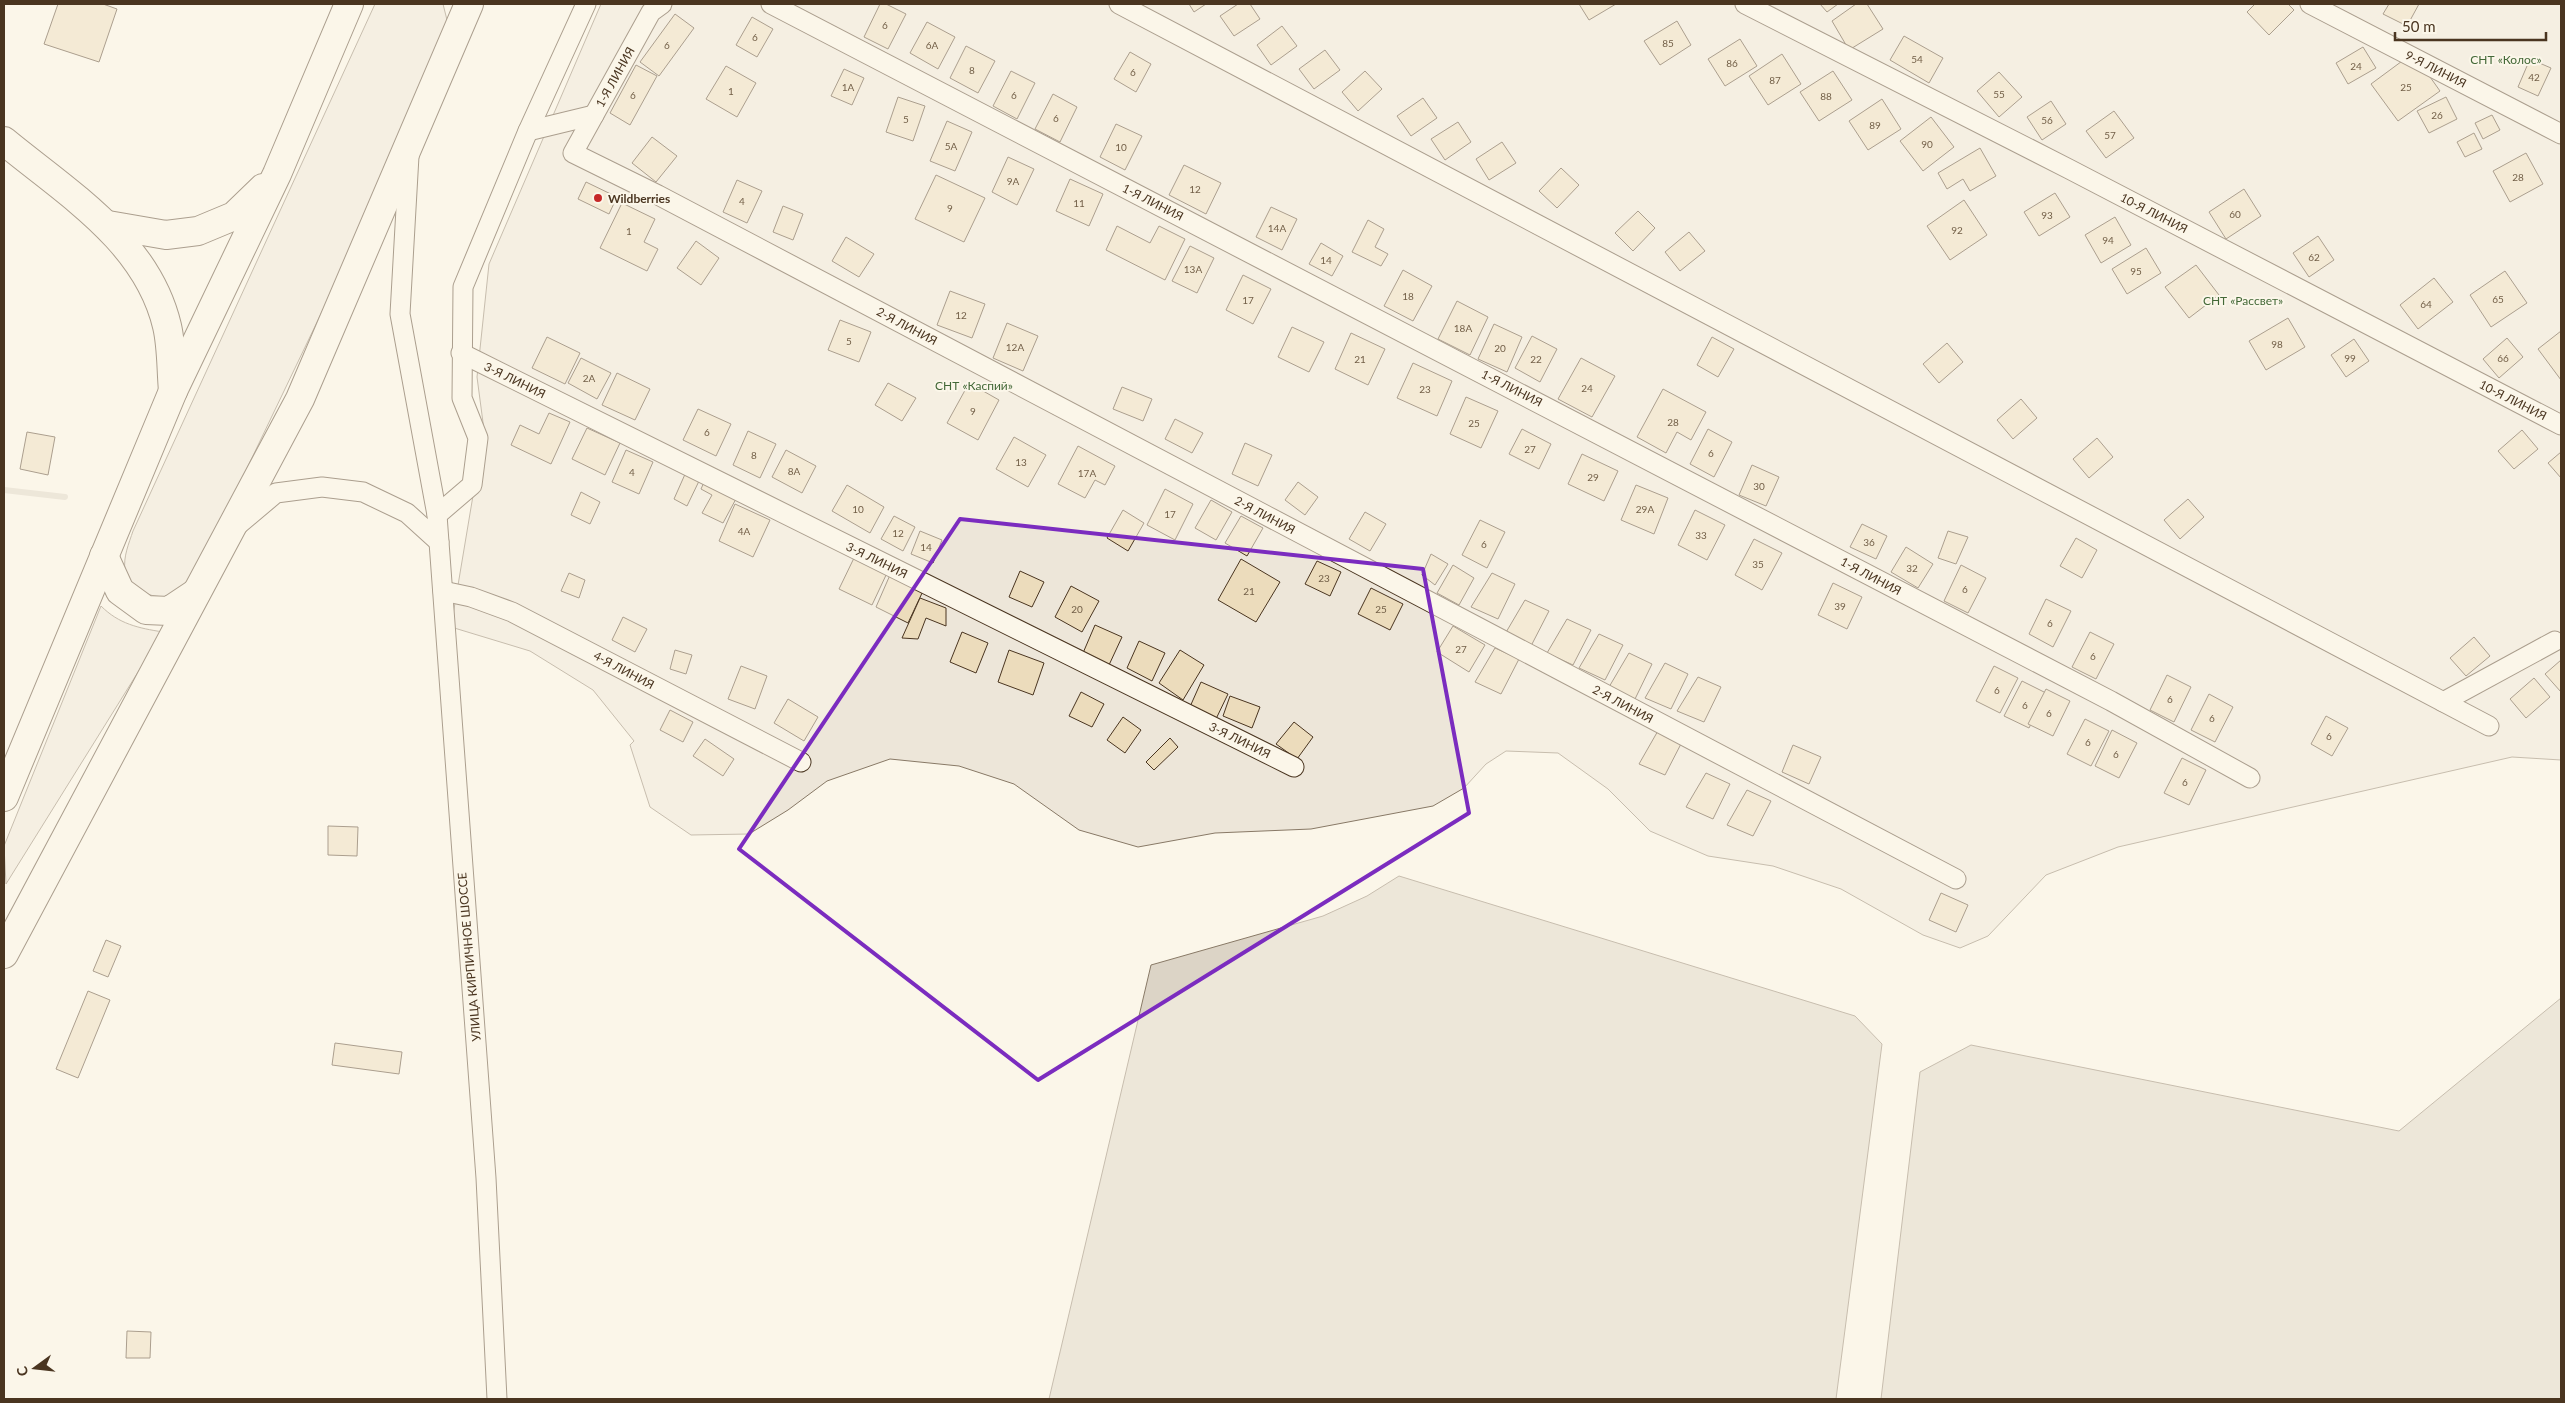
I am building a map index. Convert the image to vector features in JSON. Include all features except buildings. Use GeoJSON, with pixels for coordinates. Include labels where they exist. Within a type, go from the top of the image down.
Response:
{"type":"FeatureCollection","features":[{"type":"Feature","properties":{"kind":"main road"},"geometry":{"type":"LineString","coordinates":[[4,797],[174,391],[277,174],[349,4]]}},
{"type":"Feature","properties":{"kind":"main road"},"geometry":{"type":"LineString","coordinates":[[451,4],[456,32]]}},
{"type":"Feature","properties":{"kind":"main road"},"geometry":{"type":"LineString","coordinates":[[4,954],[300,399],[469,4]]}},
{"type":"Feature","properties":{"kind":"main road"},"geometry":{"type":"LineString","coordinates":[[4,141],[108,225],[133,254],[154,285],[168,327],[174,391]]}},
{"type":"Feature","properties":{"kind":"main road"},"geometry":{"type":"LineString","coordinates":[[108,225],[166,235],[198,231],[234,216],[277,174]]}},
{"type":"Feature","properties":{"kind":"main road"},"geometry":{"type":"LineString","coordinates":[[104,556],[120,591],[146,610],[169,611],[197,592]]}},
{"type":"Feature","properties":{"kind":"street"},"geometry":{"type":"LineString","coordinates":[[437,515],[472,485],[478,438],[462,398],[460,353],[463,288],[528,130],[586,4]]}},
{"type":"Feature","properties":{"kind":"street","name":"1-Я ЛИНИЯ"},"geometry":{"type":"LineString","coordinates":[[573,153],[651,12],[662,4]]}},
{"type":"Feature","properties":{"kind":"street","name":"1-Я ЛИНИЯ"},"geometry":{"type":"LineString","coordinates":[[771,4],[2102,696],[2250,778]]}},
{"type":"Feature","properties":{"kind":"street"},"geometry":{"type":"LineString","coordinates":[[1119,4],[2489,726]]}},
{"type":"Feature","properties":{"kind":"street","name":"10-Я ЛИНИЯ"},"geometry":{"type":"LineString","coordinates":[[1745,4],[2078,173],[2561,425]]}},
{"type":"Feature","properties":{"kind":"street","name":"9-Я ЛИНИЯ"},"geometry":{"type":"LineString","coordinates":[[2310,4],[2561,134]]}},
{"type":"Feature","properties":{"kind":"street"},"geometry":{"type":"LineString","coordinates":[[528,130],[594,115]]}},
{"type":"Feature","properties":{"kind":"street","name":"УЛИЦА КИРПИЧНОЕ ШОССЕ"},"geometry":{"type":"LineString","coordinates":[[410,141],[400,314],[437,515],[486,1178],[497,1399]]}},
{"type":"Feature","properties":{"kind":"street","name":"2-Я ЛИНИЯ"},"geometry":{"type":"LineString","coordinates":[[573,153],[676,204],[1956,879]]}},
{"type":"Feature","properties":{"kind":"street","name":"3-Я ЛИНИЯ"},"geometry":{"type":"LineString","coordinates":[[460,353],[1294,767]]}},
{"type":"Feature","properties":{"kind":"street"},"geometry":{"type":"LineString","coordinates":[[229,532],[276,493],[322,487],[363,492],[407,513],[439,542]]}},
{"type":"Feature","properties":{"kind":"street","name":"4-Я ЛИНИЯ"},"geometry":{"type":"LineString","coordinates":[[443,590],[471,597],[512,612],[801,762]]}},
{"type":"Feature","properties":{"kind":"street"},"geometry":{"type":"LineString","coordinates":[[2443,702],[2555,641]]}},
{"type":"Feature","properties":{"kind":"highlighted area"},"geometry":{"type":"Polygon","coordinates":[[[960,519],[1423,569],[1469,813],[1038,1080],[739,849],[960,519]]]}},
{"type":"Feature","properties":{"kind":"green space"},"geometry":{"type":"Polygon","coordinates":[[[375,4],[443,4],[448,24],[330,295],[192,583],[179,592],[168,596],[160,597],[145,593],[132,584],[125,570],[128,545],[133,531],[375,4]]]}},
{"type":"Feature","properties":{"kind":"green space","name":"СНТ «Каспий»"},"geometry":{"type":"Polygon","coordinates":[[[601,4],[2561,4],[2561,760],[2512,757],[2118,847],[2046,875],[1988,936],[1960,948],[1923,935],[1841,889],[1773,866],[1708,856],[1650,831],[1608,789],[1558,753],[1506,751],[1486,764],[1464,788],[1433,806],[1311,829],[1215,833],[1138,847],[1079,830],[1014,784],[959,766],[890,759],[827,781],[788,810],[749,834],[691,835],[650,807],[630,745],[634,741],[593,690],[530,651],[451,627],[484,430],[477,377],[489,264],[601,4]]]}},
{"type":"Feature","properties":{"kind":"green space"},"geometry":{"type":"Polygon","coordinates":[[[101,606],[115,617],[129,624],[163,632],[6,884],[4,846],[101,606]]]}},
{"type":"Feature","properties":{"kind":"shaded area"},"geometry":{"type":"Polygon","coordinates":[[[1399,876],[1855,1016],[1882,1044],[1836,1399],[1049,1399],[1151,965],[1323,916],[1367,896],[1399,876]]]}},
{"type":"Feature","properties":{"kind":"shaded area"},"geometry":{"type":"Polygon","coordinates":[[[2561,998],[2561,1399],[1881,1399],[1920,1072],[1971,1045],[2399,1131],[2561,998]]]}},
{"type":"Feature","properties":{"kind":"waterway"},"geometry":{"type":"LineString","coordinates":[[4,490],[65,497]]}},
{"type":"Feature","properties":{"kind":"place","name":"Wildberries"},"geometry":{"type":"Point","coordinates":[598,198]}},
{"type":"Feature","properties":{"kind":"park label","name":"СНТ «Колос»"},"geometry":{"type":"Point","coordinates":[2506,59]}},
{"type":"Feature","properties":{"kind":"park label","name":"СНТ «Рассвет»"},"geometry":{"type":"Point","coordinates":[2243,300]}}]}
